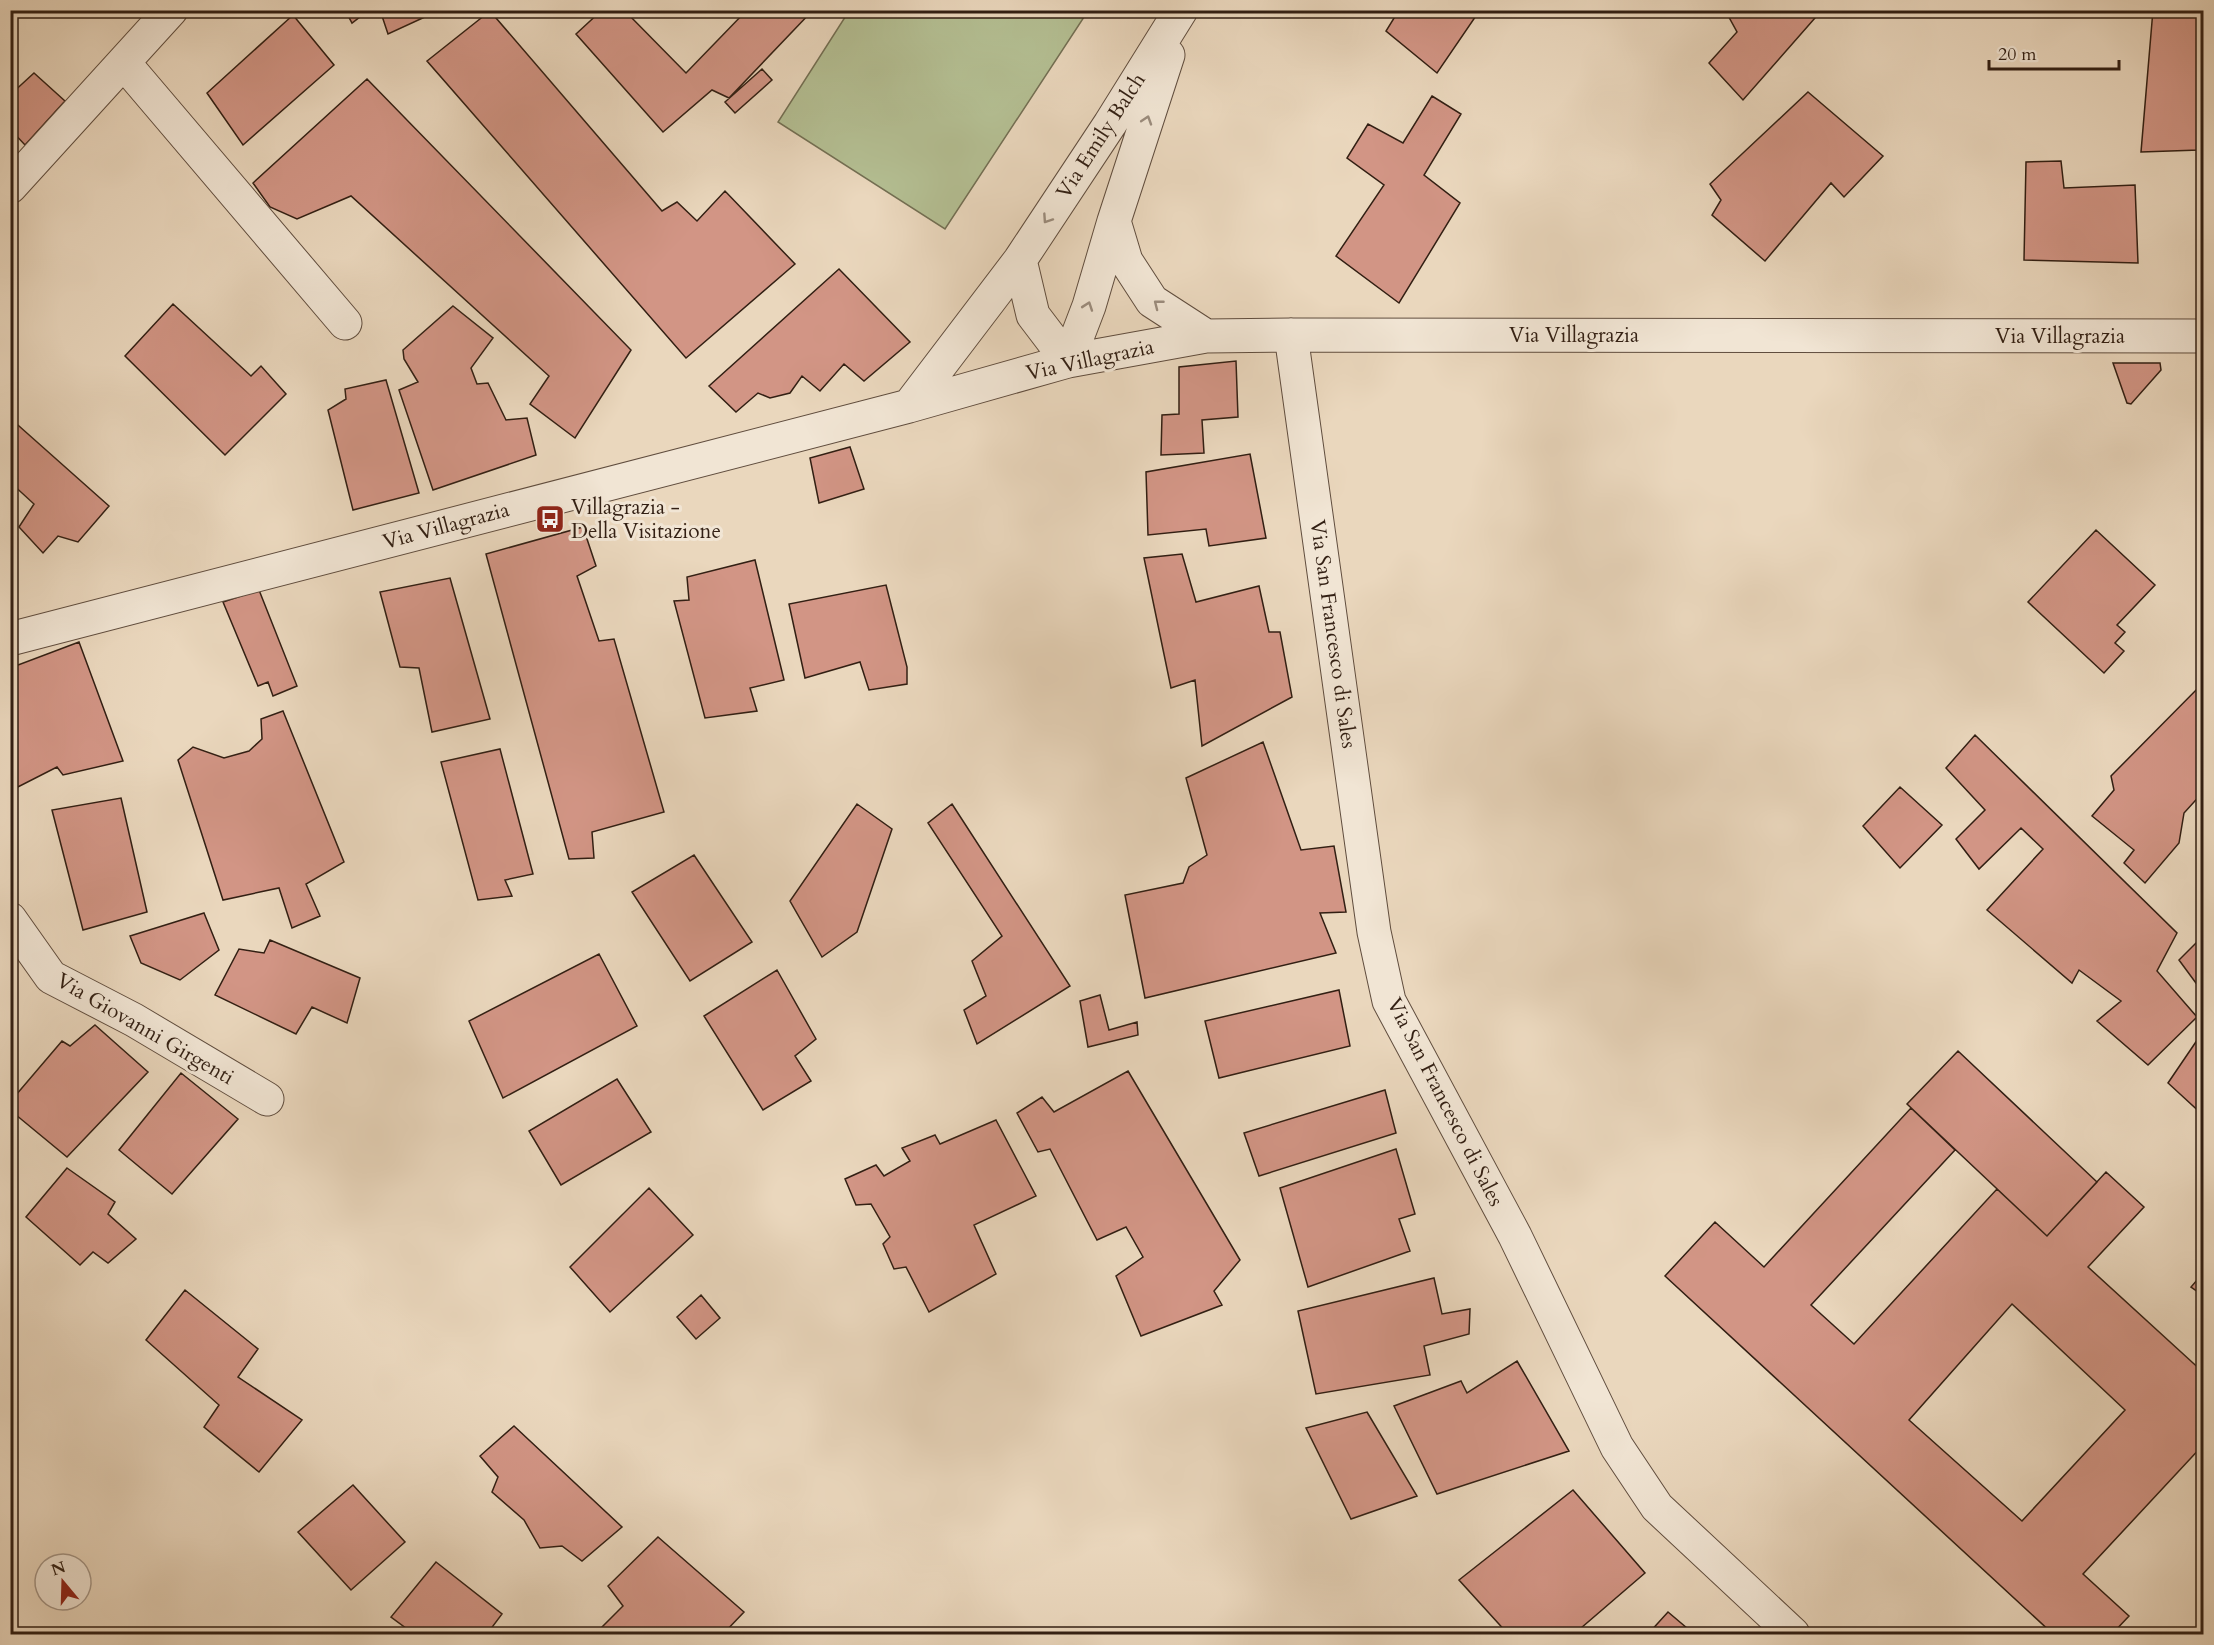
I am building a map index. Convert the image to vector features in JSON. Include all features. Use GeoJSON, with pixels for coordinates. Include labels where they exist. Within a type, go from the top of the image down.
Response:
{"type":"FeatureCollection","features":[{"type":"Feature","properties":{"kind":"street"},"geometry":{"type":"LineString","coordinates":[[10,187],[171,10]]}},
{"type":"Feature","properties":{"kind":"street","name":"Via Emily Balch"},"geometry":{"type":"LineString","coordinates":[[1068,361],[1089,306],[1181,10]]}},
{"type":"Feature","properties":{"kind":"street","name":"Via Emily Balch"},"geometry":{"type":"LineString","coordinates":[[909,406],[1020,260],[1110,124],[1181,10]]}},
{"type":"Feature","properties":{"kind":"street"},"geometry":{"type":"LineString","coordinates":[[124,63],[345,323]]}},
{"type":"Feature","properties":{"kind":"street"},"geometry":{"type":"LineString","coordinates":[[1114,221],[1126,261],[1152,301],[1206,336]]}},
{"type":"Feature","properties":{"kind":"street"},"geometry":{"type":"LineString","coordinates":[[1020,260],[1033,315],[1068,361]]}},
{"type":"Feature","properties":{"kind":"street","name":"Via San Francesco di Sales"},"geometry":{"type":"LineString","coordinates":[[1292,335],[1374,932],[1389,1001],[1515,1236],[1617,1447],[1657,1507],[1793,1635]]}},
{"type":"Feature","properties":{"kind":"street","name":"Via Villagrazia"},"geometry":{"type":"LineString","coordinates":[[10,639],[909,406],[1068,361],[1206,336],[2204,336]]}},
{"type":"Feature","properties":{"kind":"street","name":"Via Giovanni Girgenti"},"geometry":{"type":"LineString","coordinates":[[10,919],[51,977],[134,1020],[267,1100]]}},
{"type":"Feature","properties":{"kind":"green space"},"geometry":{"type":"Polygon","coordinates":[[[849,11],[1088,11],[945,229],[778,122],[849,11]]]}},
{"type":"Feature","properties":{"kind":"building"},"geometry":{"type":"Polygon","coordinates":[[[345,10],[369,10],[352,23],[345,10]]]}},
{"type":"Feature","properties":{"kind":"building"},"geometry":{"type":"Polygon","coordinates":[[[380,10],[440,10],[388,34],[380,10]]]}},
{"type":"Feature","properties":{"kind":"building"},"geometry":{"type":"Polygon","coordinates":[[[602,10],[624,10],[686,73],[747,10],[813,10],[729,98],[712,90],[663,132],[576,34],[602,10]]]}},
{"type":"Feature","properties":{"kind":"building"},"geometry":{"type":"Polygon","coordinates":[[[1399,10],[1480,10],[1437,73],[1386,31],[1399,10]]]}},
{"type":"Feature","properties":{"kind":"building"},"geometry":{"type":"Polygon","coordinates":[[[1725,10],[1822,10],[1743,100],[1709,63],[1737,32],[1725,10]]]}},
{"type":"Feature","properties":{"kind":"building"},"geometry":{"type":"Polygon","coordinates":[[[2153,10],[2204,10],[2199,150],[2141,152],[2153,10]]]}},
{"type":"Feature","properties":{"kind":"building"},"geometry":{"type":"Polygon","coordinates":[[[490,11],[662,211],[677,202],[697,221],[725,191],[795,264],[686,358],[427,61],[490,11]]]}},
{"type":"Feature","properties":{"kind":"building"},"geometry":{"type":"Polygon","coordinates":[[[293,15],[334,65],[243,145],[207,93],[293,15]]]}},
{"type":"Feature","properties":{"kind":"building"},"geometry":{"type":"Polygon","coordinates":[[[762,69],[772,80],[735,113],[725,102],[762,69]]]}},
{"type":"Feature","properties":{"kind":"building"},"geometry":{"type":"Polygon","coordinates":[[[34,73],[65,101],[25,145],[10,129],[10,95],[34,73]]]}},
{"type":"Feature","properties":{"kind":"building"},"geometry":{"type":"Polygon","coordinates":[[[367,79],[631,350],[575,438],[530,404],[549,376],[351,196],[297,219],[270,207],[253,183],[367,79]]]}},
{"type":"Feature","properties":{"kind":"building"},"geometry":{"type":"Polygon","coordinates":[[[1808,92],[1883,156],[1844,197],[1831,183],[1765,261],[1712,215],[1721,200],[1710,184],[1808,92]]]}},
{"type":"Feature","properties":{"kind":"building"},"geometry":{"type":"Polygon","coordinates":[[[1432,96],[1461,114],[1424,175],[1460,203],[1399,303],[1336,256],[1384,185],[1347,158],[1368,124],[1403,143],[1432,96]]]}},
{"type":"Feature","properties":{"kind":"building"},"geometry":{"type":"Polygon","coordinates":[[[2061,161],[2064,188],[2135,185],[2138,263],[2024,260],[2026,162],[2061,161]]]}},
{"type":"Feature","properties":{"kind":"building"},"geometry":{"type":"Polygon","coordinates":[[[839,269],[910,342],[864,381],[844,364],[820,391],[802,376],[790,393],[770,398],[758,393],[736,412],[709,386],[839,269]]]}},
{"type":"Feature","properties":{"kind":"building"},"geometry":{"type":"Polygon","coordinates":[[[173,304],[251,376],[261,366],[286,394],[225,455],[125,356],[173,304]]]}},
{"type":"Feature","properties":{"kind":"building"},"geometry":{"type":"Polygon","coordinates":[[[453,306],[493,338],[471,368],[477,384],[488,383],[506,420],[527,418],[536,455],[433,490],[399,390],[418,382],[404,359],[403,350],[453,306]]]}},
{"type":"Feature","properties":{"kind":"building"},"geometry":{"type":"Polygon","coordinates":[[[1236,361],[1238,417],[1202,420],[1204,453],[1161,455],[1162,415],[1179,414],[1179,367],[1236,361]]]}},
{"type":"Feature","properties":{"kind":"building"},"geometry":{"type":"Polygon","coordinates":[[[2113,363],[2160,363],[2161,370],[2131,404],[2127,403],[2113,363]]]}},
{"type":"Feature","properties":{"kind":"building"},"geometry":{"type":"Polygon","coordinates":[[[386,380],[419,493],[353,510],[328,410],[346,399],[345,389],[386,380]]]}},
{"type":"Feature","properties":{"kind":"building"},"geometry":{"type":"Polygon","coordinates":[[[10,418],[109,506],[78,542],[58,536],[43,553],[19,527],[34,504],[10,482],[10,418]]]}},
{"type":"Feature","properties":{"kind":"building"},"geometry":{"type":"Polygon","coordinates":[[[850,447],[864,489],[819,503],[810,458],[850,447]]]}},
{"type":"Feature","properties":{"kind":"building"},"geometry":{"type":"Polygon","coordinates":[[[1250,454],[1266,538],[1209,546],[1206,529],[1148,535],[1146,472],[1250,454]]]}},
{"type":"Feature","properties":{"kind":"building"},"geometry":{"type":"Polygon","coordinates":[[[2204,510],[2204,526],[2197,512],[2204,510]]]}},
{"type":"Feature","properties":{"kind":"building"},"geometry":{"type":"Polygon","coordinates":[[[583,527],[596,566],[577,576],[599,641],[614,639],[664,812],[592,832],[594,858],[569,859],[486,554],[583,527]]]}},
{"type":"Feature","properties":{"kind":"building"},"geometry":{"type":"Polygon","coordinates":[[[2096,530],[2155,585],[2117,625],[2125,632],[2115,643],[2124,651],[2104,673],[2028,602],[2096,530]]]}},
{"type":"Feature","properties":{"kind":"building"},"geometry":{"type":"Polygon","coordinates":[[[1182,554],[1196,602],[1259,586],[1269,632],[1280,632],[1292,697],[1202,746],[1195,680],[1171,688],[1144,558],[1182,554]]]}},
{"type":"Feature","properties":{"kind":"building"},"geometry":{"type":"Polygon","coordinates":[[[755,560],[784,680],[750,688],[757,711],[705,718],[674,601],[689,600],[687,577],[755,560]]]}},
{"type":"Feature","properties":{"kind":"building"},"geometry":{"type":"Polygon","coordinates":[[[450,578],[490,719],[432,732],[419,668],[400,667],[380,592],[450,578]]]}},
{"type":"Feature","properties":{"kind":"building"},"geometry":{"type":"Polygon","coordinates":[[[886,585],[907,667],[907,684],[869,690],[860,662],[805,678],[789,604],[886,585]]]}},
{"type":"Feature","properties":{"kind":"building"},"geometry":{"type":"Polygon","coordinates":[[[259,590],[297,686],[273,696],[268,682],[258,686],[223,602],[259,590]]]}},
{"type":"Feature","properties":{"kind":"building"},"geometry":{"type":"Polygon","coordinates":[[[79,642],[123,761],[63,775],[57,767],[10,791],[10,668],[79,642]]]}},
{"type":"Feature","properties":{"kind":"building"},"geometry":{"type":"Polygon","coordinates":[[[2204,682],[2204,791],[2184,813],[2179,843],[2145,883],[2124,863],[2134,850],[2092,816],[2114,790],[2111,776],[2204,682]]]}},
{"type":"Feature","properties":{"kind":"building"},"geometry":{"type":"Polygon","coordinates":[[[283,711],[344,862],[306,884],[320,916],[292,928],[279,888],[223,900],[178,760],[193,747],[224,758],[249,751],[262,739],[261,719],[283,711]]]}},
{"type":"Feature","properties":{"kind":"building"},"geometry":{"type":"Polygon","coordinates":[[[1975,735],[2177,933],[2157,971],[2197,1017],[2148,1065],[2097,1021],[2121,1001],[2079,970],[2072,983],[1987,910],[2043,849],[2021,828],[1979,869],[1956,839],[1985,810],[1946,768],[1975,735]]]}},
{"type":"Feature","properties":{"kind":"building"},"geometry":{"type":"Polygon","coordinates":[[[1263,742],[1301,850],[1334,846],[1346,912],[1320,913],[1336,953],[1145,998],[1125,895],[1183,883],[1189,867],[1207,855],[1186,778],[1263,742]]]}},
{"type":"Feature","properties":{"kind":"building"},"geometry":{"type":"Polygon","coordinates":[[[500,749],[533,874],[505,880],[512,896],[478,900],[441,762],[500,749]]]}},
{"type":"Feature","properties":{"kind":"building"},"geometry":{"type":"Polygon","coordinates":[[[1900,787],[1942,825],[1900,868],[1863,826],[1900,787]]]}},
{"type":"Feature","properties":{"kind":"building"},"geometry":{"type":"Polygon","coordinates":[[[121,798],[147,912],[83,930],[52,810],[121,798]]]}},
{"type":"Feature","properties":{"kind":"building"},"geometry":{"type":"Polygon","coordinates":[[[857,804],[892,829],[857,932],[822,957],[790,901],[857,804]]]}},
{"type":"Feature","properties":{"kind":"building"},"geometry":{"type":"Polygon","coordinates":[[[952,804],[1070,986],[977,1044],[964,1010],[986,996],[972,961],[1002,936],[928,823],[952,804]]]}},
{"type":"Feature","properties":{"kind":"building"},"geometry":{"type":"Polygon","coordinates":[[[694,855],[752,942],[690,981],[632,892],[694,855]]]}},
{"type":"Feature","properties":{"kind":"building"},"geometry":{"type":"Polygon","coordinates":[[[204,913],[219,950],[180,980],[141,963],[130,936],[204,913]]]}},
{"type":"Feature","properties":{"kind":"building"},"geometry":{"type":"Polygon","coordinates":[[[2204,935],[2204,994],[2179,960],[2204,935]]]}},
{"type":"Feature","properties":{"kind":"building"},"geometry":{"type":"Polygon","coordinates":[[[270,940],[360,978],[347,1023],[312,1007],[296,1034],[215,995],[239,949],[264,953],[270,940]]]}},
{"type":"Feature","properties":{"kind":"building"},"geometry":{"type":"Polygon","coordinates":[[[599,954],[637,1026],[503,1098],[469,1021],[599,954]]]}},
{"type":"Feature","properties":{"kind":"building"},"geometry":{"type":"Polygon","coordinates":[[[777,970],[816,1039],[795,1056],[811,1081],[763,1110],[704,1016],[777,970]]]}},
{"type":"Feature","properties":{"kind":"building"},"geometry":{"type":"Polygon","coordinates":[[[1339,990],[1350,1046],[1219,1078],[1205,1021],[1339,990]]]}},
{"type":"Feature","properties":{"kind":"building"},"geometry":{"type":"Polygon","coordinates":[[[1100,995],[1109,1030],[1137,1022],[1138,1035],[1088,1047],[1080,1001],[1100,995]]]}},
{"type":"Feature","properties":{"kind":"building"},"geometry":{"type":"Polygon","coordinates":[[[95,1025],[148,1072],[67,1157],[10,1110],[10,1102],[62,1041],[70,1046],[95,1025]]]}},
{"type":"Feature","properties":{"kind":"building"},"geometry":{"type":"Polygon","coordinates":[[[2204,1030],[2204,1116],[2168,1083],[2204,1030]]]}},
{"type":"Feature","properties":{"kind":"building"},"geometry":{"type":"Polygon","coordinates":[[[1958,1051],[2097,1182],[2047,1236],[1907,1104],[1958,1051]]]}},
{"type":"Feature","properties":{"kind":"building"},"geometry":{"type":"Polygon","coordinates":[[[1128,1071],[1240,1260],[1214,1291],[1222,1305],[1141,1336],[1116,1276],[1143,1257],[1126,1227],[1097,1240],[1050,1149],[1038,1152],[1017,1113],[1042,1097],[1054,1112],[1128,1071]]]}},
{"type":"Feature","properties":{"kind":"building"},"geometry":{"type":"Polygon","coordinates":[[[181,1073],[238,1119],[172,1194],[119,1150],[181,1073]]]}},
{"type":"Feature","properties":{"kind":"building"},"geometry":{"type":"Polygon","coordinates":[[[617,1079],[651,1132],[561,1185],[529,1131],[617,1079]]]}},
{"type":"Feature","properties":{"kind":"building"},"geometry":{"type":"Polygon","coordinates":[[[1385,1090],[1396,1133],[1259,1176],[1244,1133],[1385,1090]]]}},
{"type":"Feature","properties":{"kind":"building"},"geometry":{"type":"Polygon","coordinates":[[[1911,1108],[1955,1150],[1811,1305],[1854,1344],[1997,1189],[2047,1236],[2106,1172],[2144,1207],[2088,1267],[2204,1373],[2204,1444],[2083,1574],[2129,1616],[2112,1634],[2053,1634],[1665,1276],[1715,1222],[1764,1267],[1911,1108]],[[2012,1304],[1909,1420],[2022,1521],[2125,1410],[2012,1304]]]}},
{"type":"Feature","properties":{"kind":"building"},"geometry":{"type":"Polygon","coordinates":[[[996,1120],[1036,1196],[974,1225],[996,1274],[929,1312],[906,1267],[894,1269],[883,1244],[890,1237],[871,1204],[856,1205],[845,1179],[876,1165],[884,1176],[910,1161],[902,1148],[935,1135],[940,1144],[996,1120]]]}},
{"type":"Feature","properties":{"kind":"building"},"geometry":{"type":"Polygon","coordinates":[[[1396,1149],[1415,1214],[1399,1219],[1410,1251],[1308,1287],[1280,1188],[1396,1149]]]}},
{"type":"Feature","properties":{"kind":"building"},"geometry":{"type":"Polygon","coordinates":[[[67,1168],[115,1202],[108,1214],[136,1239],[108,1263],[93,1252],[80,1265],[26,1217],[67,1168]]]}},
{"type":"Feature","properties":{"kind":"building"},"geometry":{"type":"Polygon","coordinates":[[[649,1188],[693,1235],[610,1312],[570,1267],[649,1188]]]}},
{"type":"Feature","properties":{"kind":"building"},"geometry":{"type":"Polygon","coordinates":[[[2204,1272],[2204,1296],[2191,1287],[2204,1272]]]}},
{"type":"Feature","properties":{"kind":"building"},"geometry":{"type":"Polygon","coordinates":[[[1434,1278],[1442,1314],[1470,1309],[1469,1334],[1424,1346],[1430,1375],[1316,1394],[1298,1311],[1434,1278]]]}},
{"type":"Feature","properties":{"kind":"building"},"geometry":{"type":"Polygon","coordinates":[[[185,1290],[258,1349],[238,1377],[302,1420],[259,1472],[204,1427],[219,1405],[146,1340],[185,1290]]]}},
{"type":"Feature","properties":{"kind":"building"},"geometry":{"type":"Polygon","coordinates":[[[701,1295],[720,1318],[696,1339],[677,1317],[701,1295]]]}},
{"type":"Feature","properties":{"kind":"building"},"geometry":{"type":"Polygon","coordinates":[[[1517,1361],[1569,1451],[1437,1494],[1394,1406],[1461,1381],[1467,1393],[1517,1361]]]}},
{"type":"Feature","properties":{"kind":"building"},"geometry":{"type":"Polygon","coordinates":[[[1367,1412],[1417,1496],[1351,1519],[1306,1428],[1367,1412]]]}},
{"type":"Feature","properties":{"kind":"building"},"geometry":{"type":"Polygon","coordinates":[[[514,1426],[622,1527],[582,1561],[562,1546],[540,1548],[524,1520],[492,1492],[498,1477],[480,1456],[514,1426]]]}},
{"type":"Feature","properties":{"kind":"building"},"geometry":{"type":"Polygon","coordinates":[[[353,1485],[405,1542],[351,1590],[298,1532],[353,1485]]]}},
{"type":"Feature","properties":{"kind":"building"},"geometry":{"type":"Polygon","coordinates":[[[1573,1490],[1645,1573],[1574,1634],[1508,1634],[1459,1580],[1573,1490]]]}},
{"type":"Feature","properties":{"kind":"building"},"geometry":{"type":"Polygon","coordinates":[[[658,1537],[744,1612],[723,1634],[609,1634],[602,1627],[623,1606],[608,1586],[658,1537]]]}},
{"type":"Feature","properties":{"kind":"building"},"geometry":{"type":"Polygon","coordinates":[[[436,1562],[502,1614],[487,1634],[414,1634],[391,1617],[436,1562]]]}},
{"type":"Feature","properties":{"kind":"building"},"geometry":{"type":"Polygon","coordinates":[[[1668,1612],[1694,1634],[1648,1634],[1668,1612]]]}},
{"type":"Feature","properties":{"kind":"place","name":"Villagrazia - Della Visitazione"},"geometry":{"type":"Point","coordinates":[550,519]}}]}
